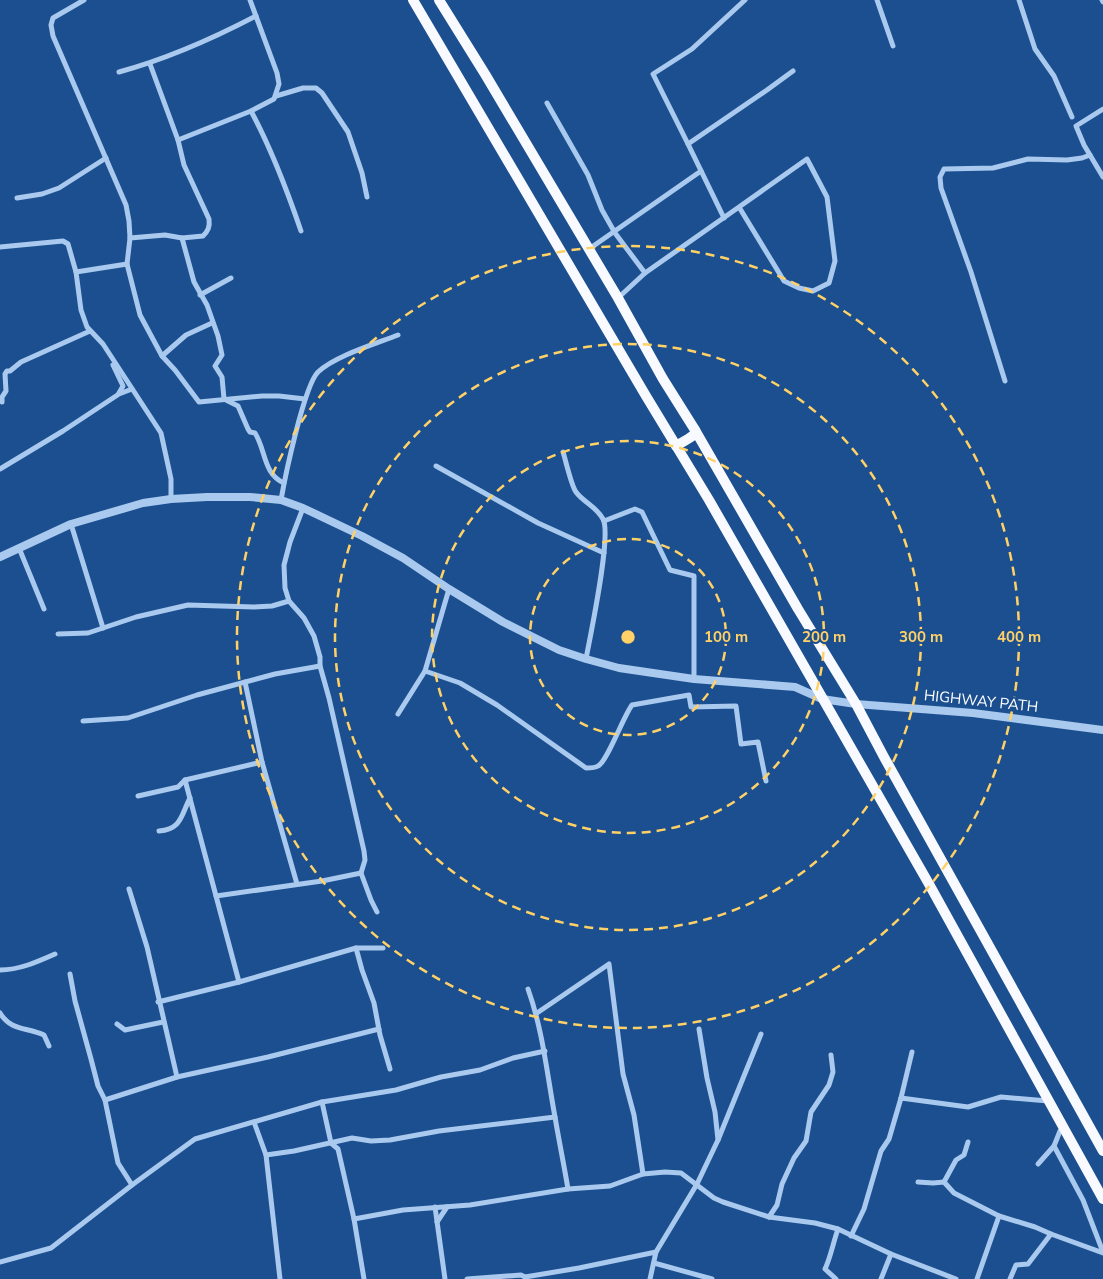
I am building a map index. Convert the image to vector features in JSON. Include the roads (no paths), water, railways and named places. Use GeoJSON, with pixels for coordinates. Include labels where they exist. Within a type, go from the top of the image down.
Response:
{"type":"FeatureCollection","features":[{"type":"Feature","properties":{"kind":"highway"},"geometry":{"type":"LineString","coordinates":[[413,0],[676,446],[929,884],[1103,1199]]}},
{"type":"Feature","properties":{"kind":"highway"},"geometry":{"type":"LineString","coordinates":[[439,0],[486,74],[618,298],[663,379],[856,704],[1103,1151]]}},
{"type":"Feature","properties":{"kind":"highway"},"geometry":{"type":"LineString","coordinates":[[676,446],[693,436],[696,433],[695,430]]}},
{"type":"Feature","properties":{"kind":"street"},"geometry":{"type":"LineString","coordinates":[[84,0],[53,18],[51,28],[126,205],[130,238],[127,264],[140,315],[162,356],[199,402],[279,396],[305,399]]}},
{"type":"Feature","properties":{"kind":"street"},"geometry":{"type":"LineString","coordinates":[[250,0],[277,73],[279,84],[276,96]]}},
{"type":"Feature","properties":{"kind":"street"},"geometry":{"type":"LineString","coordinates":[[724,218],[653,74],[692,49],[745,0]]}},
{"type":"Feature","properties":{"kind":"street"},"geometry":{"type":"LineString","coordinates":[[877,0],[893,46]]}},
{"type":"Feature","properties":{"kind":"street"},"geometry":{"type":"LineString","coordinates":[[1019,0],[1035,49],[1054,76],[1072,117]]}},
{"type":"Feature","properties":{"kind":"street"},"geometry":{"type":"LineString","coordinates":[[119,72],[150,64],[215,37],[256,16]]}},
{"type":"Feature","properties":{"kind":"street"},"geometry":{"type":"LineString","coordinates":[[130,238],[164,235],[182,238],[203,236],[208,231],[210,225],[184,165],[178,140],[150,64]]}},
{"type":"Feature","properties":{"kind":"street"},"geometry":{"type":"LineString","coordinates":[[688,144],[793,71]]}},
{"type":"Feature","properties":{"kind":"street"},"geometry":{"type":"LineString","coordinates":[[178,140],[251,111],[274,99],[276,96],[303,88],[316,88],[322,93],[348,132],[362,173],[367,197]]}},
{"type":"Feature","properties":{"kind":"street"},"geometry":{"type":"LineString","coordinates":[[547,103],[588,175],[602,210],[614,232],[645,274]]}},
{"type":"Feature","properties":{"kind":"street"},"geometry":{"type":"LineString","coordinates":[[1103,109],[1076,126],[1084,145],[1103,176]]}},
{"type":"Feature","properties":{"kind":"street"},"geometry":{"type":"LineString","coordinates":[[251,111],[268,141],[281,172],[301,231]]}},
{"type":"Feature","properties":{"kind":"street"},"geometry":{"type":"LineString","coordinates":[[1005,381],[971,272],[941,188],[940,177],[944,169],[993,168],[1028,159],[1067,160],[1082,158],[1090,154]]}},
{"type":"Feature","properties":{"kind":"street"},"geometry":{"type":"LineString","coordinates":[[17,198],[42,194],[58,188],[106,158]]}},
{"type":"Feature","properties":{"kind":"street"},"geometry":{"type":"LineString","coordinates":[[618,298],[645,274],[739,207],[807,159],[827,197],[835,261],[828,284],[813,291],[799,288],[784,281],[739,207]]}},
{"type":"Feature","properties":{"kind":"street"},"geometry":{"type":"LineString","coordinates":[[588,250],[701,171]]}},
{"type":"Feature","properties":{"kind":"street"},"geometry":{"type":"LineString","coordinates":[[182,238],[188,267],[200,295],[207,305],[218,336],[222,355],[215,366],[222,377],[224,399]]}},
{"type":"Feature","properties":{"kind":"street"},"geometry":{"type":"LineString","coordinates":[[0,247],[66,242],[68,244],[76,272],[81,310],[90,331],[103,344],[161,433],[171,479],[171,499]]}},
{"type":"Feature","properties":{"kind":"street"},"geometry":{"type":"LineString","coordinates":[[76,272],[127,264]]}},
{"type":"Feature","properties":{"kind":"street"},"geometry":{"type":"LineString","coordinates":[[200,295],[231,278]]}},
{"type":"Feature","properties":{"kind":"street"},"geometry":{"type":"LineString","coordinates":[[162,356],[186,335],[212,322]]}},
{"type":"Feature","properties":{"kind":"street"},"geometry":{"type":"LineString","coordinates":[[2,402],[2,397],[6,391],[5,374],[7,371],[10,371],[21,362],[90,331]]}},
{"type":"Feature","properties":{"kind":"street"},"geometry":{"type":"LineString","coordinates":[[281,500],[305,399],[317,374],[327,366],[398,335]]}},
{"type":"Feature","properties":{"kind":"street"},"geometry":{"type":"LineString","coordinates":[[103,344],[123,386],[119,394]]}},
{"type":"Feature","properties":{"kind":"street"},"geometry":{"type":"LineString","coordinates":[[0,469],[119,394],[132,389]]}},
{"type":"Feature","properties":{"kind":"street"},"geometry":{"type":"LineString","coordinates":[[224,399],[238,406],[248,429],[250,432],[255,433],[259,439],[266,464],[271,473],[276,480],[284,483]]}},
{"type":"Feature","properties":{"kind":"street"},"geometry":{"type":"LineString","coordinates":[[564,452],[576,492],[594,507],[604,521],[604,552],[586,659]]}},
{"type":"Feature","properties":{"kind":"street"},"geometry":{"type":"LineString","coordinates":[[436,466],[538,523],[604,552]]}},
{"type":"Feature","properties":{"kind":"street","name":"HIGHWAY PATH"},"geometry":{"type":"LineString","coordinates":[[0,557],[71,524],[115,510],[171,499],[229,496],[281,500],[304,508],[403,558],[503,622],[559,650],[586,659],[619,668],[795,688],[822,699],[856,704],[973,713],[1103,730]]}},
{"type":"Feature","properties":{"kind":"street"},"geometry":{"type":"LineString","coordinates":[[304,508],[290,542],[284,565],[285,588],[289,602],[304,618],[314,636],[320,657],[320,666],[364,851],[365,860],[361,874],[370,900],[377,912]]}},
{"type":"Feature","properties":{"kind":"street"},"geometry":{"type":"LineString","coordinates":[[604,521],[635,509],[642,512],[670,570],[694,576],[694,678]]}},
{"type":"Feature","properties":{"kind":"street"},"geometry":{"type":"LineString","coordinates":[[71,524],[103,628]]}},
{"type":"Feature","properties":{"kind":"street"},"geometry":{"type":"LineString","coordinates":[[19,548],[44,609]]}},
{"type":"Feature","properties":{"kind":"street"},"geometry":{"type":"LineString","coordinates":[[398,714],[425,671],[449,589]]}},
{"type":"Feature","properties":{"kind":"street"},"geometry":{"type":"LineString","coordinates":[[58,634],[78,634],[136,617],[188,605],[254,607],[272,606],[289,602]]}},
{"type":"Feature","properties":{"kind":"street"},"geometry":{"type":"LineString","coordinates":[[83,720],[128,718],[245,682],[275,674],[320,666]]}},
{"type":"Feature","properties":{"kind":"street"},"geometry":{"type":"LineString","coordinates":[[425,671],[460,683],[497,705],[586,768],[599,766],[605,761],[624,715],[632,705],[689,694],[691,707],[736,706],[741,744],[758,742],[766,781]]}},
{"type":"Feature","properties":{"kind":"street"},"geometry":{"type":"LineString","coordinates":[[245,682],[262,762],[297,884]]}},
{"type":"Feature","properties":{"kind":"street"},"geometry":{"type":"LineString","coordinates":[[138,796],[178,787],[185,780],[262,762]]}},
{"type":"Feature","properties":{"kind":"street"},"geometry":{"type":"LineString","coordinates":[[185,780],[239,982]]}},
{"type":"Feature","properties":{"kind":"street"},"geometry":{"type":"LineString","coordinates":[[159,830],[168,830],[179,823],[190,798]]}},
{"type":"Feature","properties":{"kind":"street"},"geometry":{"type":"LineString","coordinates":[[216,896],[361,874]]}},
{"type":"Feature","properties":{"kind":"street"},"geometry":{"type":"LineString","coordinates":[[128,889],[146,948],[177,1077]]}},
{"type":"Feature","properties":{"kind":"street"},"geometry":{"type":"LineString","coordinates":[[158,1002],[239,982],[356,948],[382,948]]}},
{"type":"Feature","properties":{"kind":"street"},"geometry":{"type":"LineString","coordinates":[[356,948],[374,1003],[390,1069]]}},
{"type":"Feature","properties":{"kind":"street"},"geometry":{"type":"LineString","coordinates":[[0,970],[11,970],[55,954]]}},
{"type":"Feature","properties":{"kind":"street"},"geometry":{"type":"LineString","coordinates":[[537,1013],[608,964],[623,1074],[634,1114],[643,1174]]}},
{"type":"Feature","properties":{"kind":"street"},"geometry":{"type":"LineString","coordinates":[[70,974],[90,1059],[98,1086],[105,1100],[118,1163],[132,1185]]}},
{"type":"Feature","properties":{"kind":"street"},"geometry":{"type":"LineString","coordinates":[[528,989],[537,1013],[545,1051],[568,1189]]}},
{"type":"Feature","properties":{"kind":"street"},"geometry":{"type":"LineString","coordinates":[[0,1013],[6,1022],[44,1035],[49,1046]]}},
{"type":"Feature","properties":{"kind":"street"},"geometry":{"type":"LineString","coordinates":[[117,1024],[125,1030],[163,1022]]}},
{"type":"Feature","properties":{"kind":"street"},"geometry":{"type":"LineString","coordinates":[[105,1100],[177,1077],[268,1057],[379,1029]]}},
{"type":"Feature","properties":{"kind":"street"},"geometry":{"type":"LineString","coordinates":[[699,1029],[715,1112],[718,1140]]}},
{"type":"Feature","properties":{"kind":"street"},"geometry":{"type":"LineString","coordinates":[[650,1279],[656,1252],[698,1184],[761,1034]]}},
{"type":"Feature","properties":{"kind":"street"},"geometry":{"type":"LineString","coordinates":[[0,1262],[51,1248],[195,1139],[322,1102],[396,1090],[441,1077],[480,1070],[513,1058],[545,1051]]}},
{"type":"Feature","properties":{"kind":"street"},"geometry":{"type":"LineString","coordinates":[[851,1236],[864,1208],[881,1151],[889,1140],[912,1052]]}},
{"type":"Feature","properties":{"kind":"street"},"geometry":{"type":"LineString","coordinates":[[769,1217],[777,1205],[782,1184],[794,1158],[806,1141],[812,1112],[829,1085],[833,1072],[831,1055]]}},
{"type":"Feature","properties":{"kind":"street"},"geometry":{"type":"LineString","coordinates":[[901,1098],[968,1107],[1001,1097],[1048,1101]]}},
{"type":"Feature","properties":{"kind":"street"},"geometry":{"type":"LineString","coordinates":[[322,1102],[331,1143],[338,1149],[354,1219],[364,1279]]}},
{"type":"Feature","properties":{"kind":"street"},"geometry":{"type":"LineString","coordinates":[[266,1155],[352,1138],[371,1141],[390,1140],[439,1131],[555,1117]]}},
{"type":"Feature","properties":{"kind":"street"},"geometry":{"type":"LineString","coordinates":[[254,1122],[266,1155],[280,1279]]}},
{"type":"Feature","properties":{"kind":"street"},"geometry":{"type":"LineString","coordinates":[[1038,1164],[1054,1146],[1060,1131],[1065,1129]]}},
{"type":"Feature","properties":{"kind":"street"},"geometry":{"type":"LineString","coordinates":[[944,1182],[956,1160],[964,1154],[968,1142]]}},
{"type":"Feature","properties":{"kind":"street"},"geometry":{"type":"LineString","coordinates":[[1054,1146],[1083,1200],[1103,1252]]}},
{"type":"Feature","properties":{"kind":"street"},"geometry":{"type":"LineString","coordinates":[[354,1219],[403,1210],[470,1205],[568,1189],[610,1186],[643,1174],[681,1173],[714,1198],[723,1202],[769,1217],[815,1223],[838,1229],[891,1254],[956,1279]]}},
{"type":"Feature","properties":{"kind":"street"},"geometry":{"type":"LineString","coordinates":[[918,1182],[944,1182]]}},
{"type":"Feature","properties":{"kind":"street"},"geometry":{"type":"LineString","coordinates":[[944,1182],[954,1192],[999,1216],[1103,1252]]}},
{"type":"Feature","properties":{"kind":"street"},"geometry":{"type":"LineString","coordinates":[[435,1207],[445,1279]]}},
{"type":"Feature","properties":{"kind":"street"},"geometry":{"type":"LineString","coordinates":[[437,1223],[447,1207]]}},
{"type":"Feature","properties":{"kind":"street"},"geometry":{"type":"LineString","coordinates":[[976,1279],[999,1216]]}},
{"type":"Feature","properties":{"kind":"street"},"geometry":{"type":"LineString","coordinates":[[834,1279],[825,1269],[838,1229]]}},
{"type":"Feature","properties":{"kind":"street"},"geometry":{"type":"LineString","coordinates":[[1010,1279],[1016,1265],[1028,1264],[1051,1234]]}},
{"type":"Feature","properties":{"kind":"street"},"geometry":{"type":"LineString","coordinates":[[467,1279],[521,1275],[525,1278],[656,1252]]}},
{"type":"Feature","properties":{"kind":"street"},"geometry":{"type":"LineString","coordinates":[[881,1279],[891,1254]]}},
{"type":"Feature","properties":{"kind":"street"},"geometry":{"type":"LineString","coordinates":[[654,1263],[712,1279]]}},
{"type":"Feature","properties":{"kind":"street"},"geometry":{"type":"LineString","coordinates":[[939,1279],[942,1273]]}}]}
